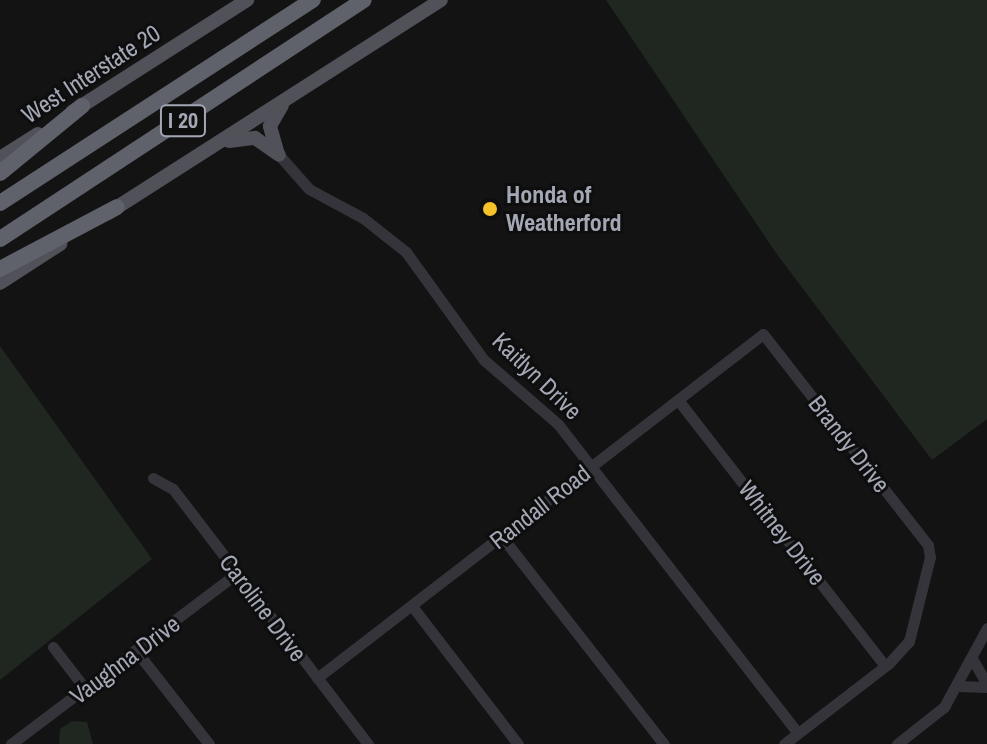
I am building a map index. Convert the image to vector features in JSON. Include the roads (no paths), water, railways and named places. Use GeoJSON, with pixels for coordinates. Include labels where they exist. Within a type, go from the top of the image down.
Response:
{"type":"FeatureCollection","features":[{"type":"Feature","properties":{"kind":"highway","name":"I 20"},"geometry":{"type":"LineString","coordinates":[[0,203],[313,0]]}},
{"type":"Feature","properties":{"kind":"highway","name":"I 20"},"geometry":{"type":"LineString","coordinates":[[0,239],[364,0]]}},
{"type":"Feature","properties":{"kind":"highway"},"geometry":{"type":"LineString","coordinates":[[0,173],[82,106]]}},
{"type":"Feature","properties":{"kind":"highway"},"geometry":{"type":"LineString","coordinates":[[0,269],[117,207]]}},
{"type":"Feature","properties":{"kind":"main road","name":"West Interstate 20"},"geometry":{"type":"LineString","coordinates":[[0,158],[247,0]]}},
{"type":"Feature","properties":{"kind":"main road"},"geometry":{"type":"LineString","coordinates":[[0,283],[441,0]]}},
{"type":"Feature","properties":{"kind":"main road"},"geometry":{"type":"LineString","coordinates":[[279,155],[270,126],[292,95]]}},
{"type":"Feature","properties":{"kind":"main road","name":"Kaitlyn Drive"},"geometry":{"type":"LineString","coordinates":[[210,148],[237,137],[255,138],[279,155]]}},
{"type":"Feature","properties":{"kind":"street","name":"Kaitlyn Drive"},"geometry":{"type":"LineString","coordinates":[[279,155],[309,189],[363,218],[406,252],[484,360],[558,424],[798,733]]}},
{"type":"Feature","properties":{"kind":"street","name":"Randall Road"},"geometry":{"type":"LineString","coordinates":[[317,678],[763,334]]}},
{"type":"Feature","properties":{"kind":"street","name":"Brandy Drive"},"geometry":{"type":"LineString","coordinates":[[763,334],[928,545],[930,557],[909,641],[885,666]]}},
{"type":"Feature","properties":{"kind":"street","name":"Whitney Drive"},"geometry":{"type":"LineString","coordinates":[[678,400],[885,666]]}},
{"type":"Feature","properties":{"kind":"street","name":"Caroline Drive"},"geometry":{"type":"LineString","coordinates":[[153,478],[173,489],[368,744]]}},
{"type":"Feature","properties":{"kind":"street"},"geometry":{"type":"LineString","coordinates":[[502,537],[664,744]]}},
{"type":"Feature","properties":{"kind":"street","name":"Vaughna Drive"},"geometry":{"type":"LineString","coordinates":[[11,744],[87,691],[236,574]]}},
{"type":"Feature","properties":{"kind":"street"},"geometry":{"type":"LineString","coordinates":[[412,606],[518,744]]}},
{"type":"Feature","properties":{"kind":"street"},"geometry":{"type":"LineString","coordinates":[[897,744],[944,707],[973,660],[987,628]]}},
{"type":"Feature","properties":{"kind":"street"},"geometry":{"type":"LineString","coordinates":[[53,647],[87,691]]}},
{"type":"Feature","properties":{"kind":"street"},"geometry":{"type":"LineString","coordinates":[[137,652],[209,744]]}},
{"type":"Feature","properties":{"kind":"street"},"geometry":{"type":"LineString","coordinates":[[958,686],[987,685],[973,660]]}},
{"type":"Feature","properties":{"kind":"street"},"geometry":{"type":"LineString","coordinates":[[784,744],[885,666]]}},
{"type":"Feature","properties":{"kind":"place","name":"Honda of Weatherford"},"geometry":{"type":"Point","coordinates":[490,209]}}]}
